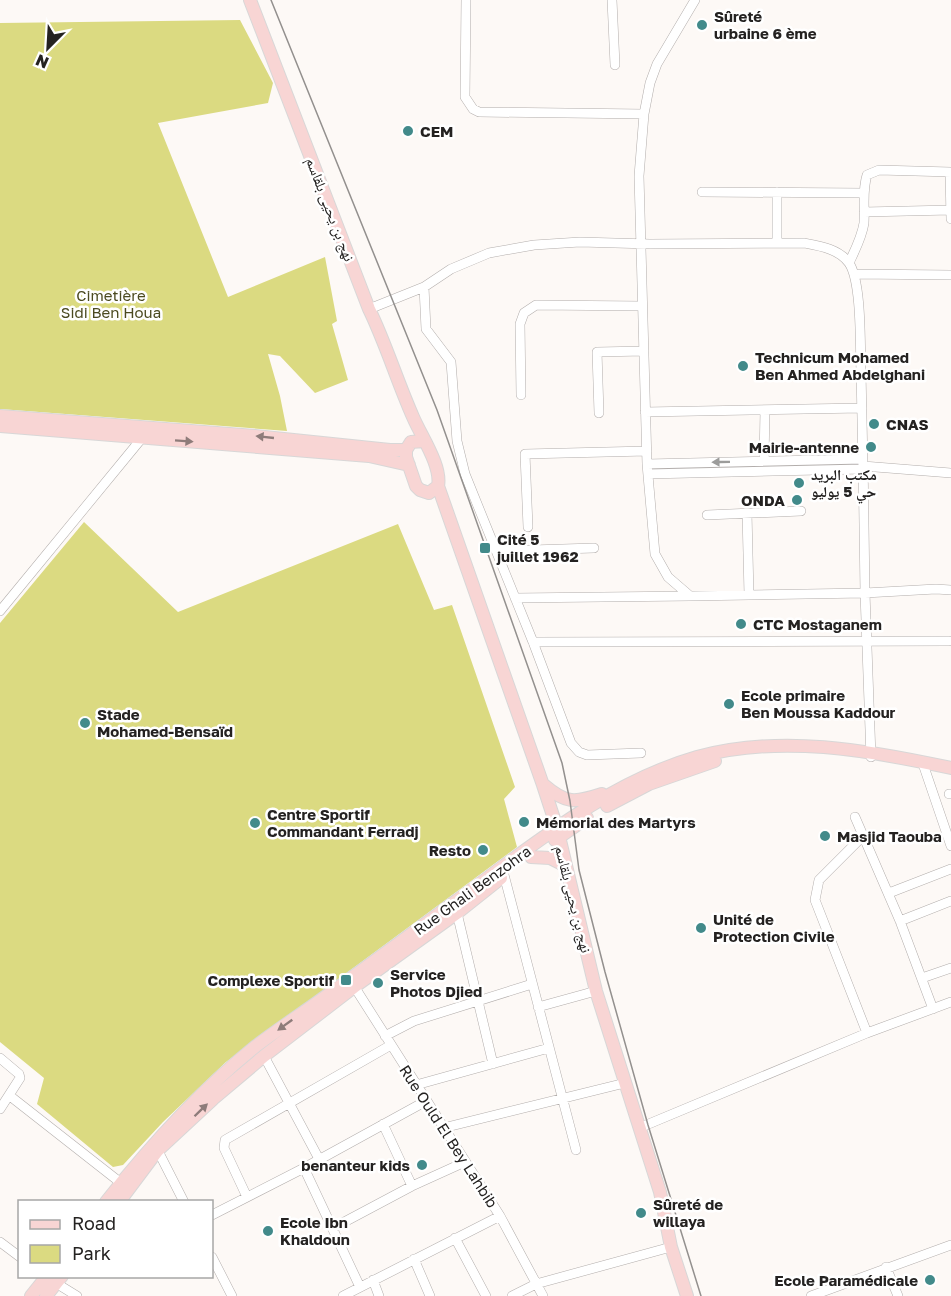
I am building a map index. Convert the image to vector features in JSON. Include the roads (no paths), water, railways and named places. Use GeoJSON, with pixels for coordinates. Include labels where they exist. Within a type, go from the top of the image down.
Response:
{"type":"FeatureCollection","features":[{"type":"Feature","properties":{"kind":"main road","name":"نهج بن يحيى بلقاسم"},"geometry":{"type":"LineString","coordinates":[[250,0],[412,417],[414,444],[428,446],[439,478],[438,486],[543,784],[558,833],[596,992],[660,1192],[671,1247],[687,1296]]}},
{"type":"Feature","properties":{"kind":"main road"},"geometry":{"type":"LineString","coordinates":[[0,416],[369,456],[408,465]]}},
{"type":"Feature","properties":{"kind":"main road"},"geometry":{"type":"LineString","coordinates":[[0,426],[255,436],[390,450],[414,444]]}},
{"type":"Feature","properties":{"kind":"main road"},"geometry":{"type":"LineString","coordinates":[[414,444],[406,457],[416,486],[445,506]]}},
{"type":"Feature","properties":{"kind":"main road"},"geometry":{"type":"LineString","coordinates":[[425,493],[433,491],[438,486]]}},
{"type":"Feature","properties":{"kind":"main road","name":"Rue Ghali Benzohra"},"geometry":{"type":"LineString","coordinates":[[120,1200],[156,1146],[352,983],[620,788],[672,765],[731,750],[797,746],[870,754],[922,765],[951,768]]}},
{"type":"Feature","properties":{"kind":"main road","name":"Rue Ghali Benzohra"},"geometry":{"type":"LineString","coordinates":[[108,1200],[203,1093],[256,1047],[457,913],[503,872],[531,857],[558,833],[649,783],[704,764],[766,753],[870,754]]}},
{"type":"Feature","properties":{"kind":"main road","name":"Rue Ghali Benzohra"},"geometry":{"type":"LineString","coordinates":[[922,765],[951,776]]}},
{"type":"Feature","properties":{"kind":"main road"},"geometry":{"type":"LineString","coordinates":[[543,784],[557,797],[570,801],[585,800],[620,788]]}},
{"type":"Feature","properties":{"kind":"main road"},"geometry":{"type":"LineString","coordinates":[[531,857],[550,858],[566,866]]}},
{"type":"Feature","properties":{"kind":"main road"},"geometry":{"type":"LineString","coordinates":[[31,1296],[51,1278]]}},
{"type":"Feature","properties":{"kind":"main road"},"geometry":{"type":"LineString","coordinates":[[46,1296],[51,1278]]}},
{"type":"Feature","properties":{"kind":"street"},"geometry":{"type":"LineString","coordinates":[[466,0],[465,97],[473,109],[480,112],[644,114]]}},
{"type":"Feature","properties":{"kind":"street"},"geometry":{"type":"LineString","coordinates":[[612,0],[615,65]]}},
{"type":"Feature","properties":{"kind":"street"},"geometry":{"type":"LineString","coordinates":[[690,596],[668,577],[655,554],[646,451],[639,176],[644,114],[650,83],[657,64],[695,0]]}},
{"type":"Feature","properties":{"kind":"street"},"geometry":{"type":"LineString","coordinates":[[849,263],[858,245],[864,224],[864,193],[867,176],[879,170],[950,172],[951,219]]}},
{"type":"Feature","properties":{"kind":"street"},"geometry":{"type":"LineString","coordinates":[[702,192],[864,193]]}},
{"type":"Feature","properties":{"kind":"street"},"geometry":{"type":"LineString","coordinates":[[777,192],[777,243]]}},
{"type":"Feature","properties":{"kind":"street"},"geometry":{"type":"LineString","coordinates":[[864,212],[951,210]]}},
{"type":"Feature","properties":{"kind":"street"},"geometry":{"type":"LineString","coordinates":[[369,309],[424,287],[451,269],[489,253],[534,245],[580,242],[804,243],[826,248],[842,256],[855,274],[860,327],[870,754]]}},
{"type":"Feature","properties":{"kind":"street"},"geometry":{"type":"LineString","coordinates":[[855,274],[951,275]]}},
{"type":"Feature","properties":{"kind":"street"},"geometry":{"type":"LineString","coordinates":[[424,287],[426,329],[451,362],[457,441],[465,474],[516,598],[571,743],[576,750],[591,756],[641,753]]}},
{"type":"Feature","properties":{"kind":"street"},"geometry":{"type":"LineString","coordinates":[[521,395],[520,324],[524,313],[536,305],[642,306]]}},
{"type":"Feature","properties":{"kind":"street"},"geometry":{"type":"LineString","coordinates":[[599,413],[597,352],[644,351]]}},
{"type":"Feature","properties":{"kind":"street"},"geometry":{"type":"LineString","coordinates":[[645,412],[862,408]]}},
{"type":"Feature","properties":{"kind":"street"},"geometry":{"type":"LineString","coordinates":[[764,461],[765,410]]}},
{"type":"Feature","properties":{"kind":"street"},"geometry":{"type":"LineString","coordinates":[[0,611],[87,507],[143,433]]}},
{"type":"Feature","properties":{"kind":"street"},"geometry":{"type":"LineString","coordinates":[[528,527],[525,454],[646,451]]}},
{"type":"Feature","properties":{"kind":"street"},"geometry":{"type":"LineString","coordinates":[[647,469],[764,461],[863,465],[951,473]]}},
{"type":"Feature","properties":{"kind":"street"},"geometry":{"type":"LineString","coordinates":[[647,469],[863,465]]}},
{"type":"Feature","properties":{"kind":"street"},"geometry":{"type":"LineString","coordinates":[[707,515],[801,511]]}},
{"type":"Feature","properties":{"kind":"street"},"geometry":{"type":"LineString","coordinates":[[747,513],[749,595]]}},
{"type":"Feature","properties":{"kind":"street"},"geometry":{"type":"LineString","coordinates":[[497,551],[594,548]]}},
{"type":"Feature","properties":{"kind":"street"},"geometry":{"type":"LineString","coordinates":[[516,598],[951,590]]}},
{"type":"Feature","properties":{"kind":"street"},"geometry":{"type":"LineString","coordinates":[[533,642],[949,641]]}},
{"type":"Feature","properties":{"kind":"street"},"geometry":{"type":"LineString","coordinates":[[922,765],[951,846]]}},
{"type":"Feature","properties":{"kind":"street"},"geometry":{"type":"LineString","coordinates":[[855,817],[889,893],[933,1009]]}},
{"type":"Feature","properties":{"kind":"street"},"geometry":{"type":"LineString","coordinates":[[863,836],[819,880],[815,900],[867,1034]]}},
{"type":"Feature","properties":{"kind":"street"},"geometry":{"type":"LineString","coordinates":[[889,893],[951,869]]}},
{"type":"Feature","properties":{"kind":"street"},"geometry":{"type":"LineString","coordinates":[[503,872],[576,1150]]}},
{"type":"Feature","properties":{"kind":"street"},"geometry":{"type":"LineString","coordinates":[[900,921],[951,901]]}},
{"type":"Feature","properties":{"kind":"street"},"geometry":{"type":"LineString","coordinates":[[457,913],[493,1064]]}},
{"type":"Feature","properties":{"kind":"street"},"geometry":{"type":"LineString","coordinates":[[922,978],[951,968]]}},
{"type":"Feature","properties":{"kind":"street","name":"Rue Ould El Bey Lahbib"},"geometry":{"type":"LineString","coordinates":[[352,983],[500,1216],[543,1296]]}},
{"type":"Feature","properties":{"kind":"street"},"geometry":{"type":"LineString","coordinates":[[385,1036],[414,1021],[532,984]]}},
{"type":"Feature","properties":{"kind":"street"},"geometry":{"type":"LineString","coordinates":[[538,1007],[596,992]]}},
{"type":"Feature","properties":{"kind":"street"},"geometry":{"type":"LineString","coordinates":[[639,1128],[951,1002]]}},
{"type":"Feature","properties":{"kind":"street"},"geometry":{"type":"LineString","coordinates":[[247,1197],[224,1144],[225,1140],[391,1045]]}},
{"type":"Feature","properties":{"kind":"street"},"geometry":{"type":"LineString","coordinates":[[416,1085],[549,1048]]}},
{"type":"Feature","properties":{"kind":"street"},"geometry":{"type":"LineString","coordinates":[[264,1056],[319,1159]]}},
{"type":"Feature","properties":{"kind":"street"},"geometry":{"type":"LineString","coordinates":[[0,1058],[19,1074],[20,1078],[0,1108]]}},
{"type":"Feature","properties":{"kind":"street"},"geometry":{"type":"LineString","coordinates":[[443,1128],[625,1083]]}},
{"type":"Feature","properties":{"kind":"street"},"geometry":{"type":"LineString","coordinates":[[10,1096],[121,1183]]}},
{"type":"Feature","properties":{"kind":"street"},"geometry":{"type":"LineString","coordinates":[[213,1214],[426,1101]]}},
{"type":"Feature","properties":{"kind":"street"},"geometry":{"type":"LineString","coordinates":[[383,1124],[412,1186]]}},
{"type":"Feature","properties":{"kind":"street"},"geometry":{"type":"LineString","coordinates":[[156,1146],[183,1200]]}},
{"type":"Feature","properties":{"kind":"street"},"geometry":{"type":"LineString","coordinates":[[333,1228],[412,1186],[465,1162]]}},
{"type":"Feature","properties":{"kind":"street"},"geometry":{"type":"LineString","coordinates":[[304,1168],[360,1287]]}},
{"type":"Feature","properties":{"kind":"street"},"geometry":{"type":"LineString","coordinates":[[343,1296],[500,1216]]}},
{"type":"Feature","properties":{"kind":"street"},"geometry":{"type":"LineString","coordinates":[[455,1238],[486,1296]]}},
{"type":"Feature","properties":{"kind":"street"},"geometry":{"type":"LineString","coordinates":[[0,1242],[18,1256]]}},
{"type":"Feature","properties":{"kind":"street"},"geometry":{"type":"LineString","coordinates":[[812,1296],[951,1245]]}},
{"type":"Feature","properties":{"kind":"street"},"geometry":{"type":"LineString","coordinates":[[512,1296],[536,1284],[671,1247]]}},
{"type":"Feature","properties":{"kind":"street"},"geometry":{"type":"LineString","coordinates":[[213,1259],[232,1296]]}},
{"type":"Feature","properties":{"kind":"street"},"geometry":{"type":"LineString","coordinates":[[414,1259],[430,1296]]}},
{"type":"Feature","properties":{"kind":"street"},"geometry":{"type":"LineString","coordinates":[[886,1267],[898,1296]]}},
{"type":"Feature","properties":{"kind":"street"},"geometry":{"type":"LineString","coordinates":[[51,1278],[77,1296]]}},
{"type":"Feature","properties":{"kind":"street"},"geometry":{"type":"LineString","coordinates":[[373,1280],[380,1296]]}},
{"type":"Feature","properties":{"kind":"tram line"},"geometry":{"type":"LineString","coordinates":[[271,0],[437,410],[562,763],[570,801],[579,870],[605,972],[648,1125],[701,1296]]}},
{"type":"Feature","properties":{"kind":"place","name":"Sûreté urbaine 6 ème"},"geometry":{"type":"Point","coordinates":[702,25]}},
{"type":"Feature","properties":{"kind":"place","name":"CEM"},"geometry":{"type":"Point","coordinates":[408,131]}},
{"type":"Feature","properties":{"kind":"place","name":"Technicum Mohamed Ben Ahmed Abdelghani"},"geometry":{"type":"Point","coordinates":[743,366]}},
{"type":"Feature","properties":{"kind":"place","name":"CNAS"},"geometry":{"type":"Point","coordinates":[874,424]}},
{"type":"Feature","properties":{"kind":"place","name":"Mairie-antenne"},"geometry":{"type":"Point","coordinates":[871,447]}},
{"type":"Feature","properties":{"kind":"place","name":"مكتب البريد حي 5 يوليو"},"geometry":{"type":"Point","coordinates":[799,483]}},
{"type":"Feature","properties":{"kind":"place","name":"ONDA"},"geometry":{"type":"Point","coordinates":[797,500]}},
{"type":"Feature","properties":{"kind":"place","name":"Cité 5 juillet 1962"},"geometry":{"type":"Point","coordinates":[485,548]}},
{"type":"Feature","properties":{"kind":"place","name":"CTC Mostaganem"},"geometry":{"type":"Point","coordinates":[741,624]}},
{"type":"Feature","properties":{"kind":"place","name":"Ecole primaire Ben Moussa Kaddour"},"geometry":{"type":"Point","coordinates":[729,704]}},
{"type":"Feature","properties":{"kind":"place","name":"Stade Mohamed-Bensaïd"},"geometry":{"type":"Point","coordinates":[85,723]}},
{"type":"Feature","properties":{"kind":"place","name":"Mémorial des Martyrs"},"geometry":{"type":"Point","coordinates":[524,822]}},
{"type":"Feature","properties":{"kind":"place","name":"Centre Sportif Commandant Ferradj"},"geometry":{"type":"Point","coordinates":[255,823]}},
{"type":"Feature","properties":{"kind":"place","name":"Masjid Taouba"},"geometry":{"type":"Point","coordinates":[825,836]}},
{"type":"Feature","properties":{"kind":"place","name":"Resto"},"geometry":{"type":"Point","coordinates":[483,850]}},
{"type":"Feature","properties":{"kind":"place","name":"Unité de Protection Civile"},"geometry":{"type":"Point","coordinates":[701,928]}},
{"type":"Feature","properties":{"kind":"place","name":"Complexe Sportif"},"geometry":{"type":"Point","coordinates":[346,980]}},
{"type":"Feature","properties":{"kind":"place","name":"Service Photos Djied"},"geometry":{"type":"Point","coordinates":[378,983]}},
{"type":"Feature","properties":{"kind":"place","name":"benanteur kids"},"geometry":{"type":"Point","coordinates":[422,1165]}},
{"type":"Feature","properties":{"kind":"place","name":"Sûreté de willaya"},"geometry":{"type":"Point","coordinates":[641,1213]}},
{"type":"Feature","properties":{"kind":"place","name":"Ecole Ibn Khaldoun"},"geometry":{"type":"Point","coordinates":[268,1231]}},
{"type":"Feature","properties":{"kind":"place","name":"Ecole Paramédicale"},"geometry":{"type":"Point","coordinates":[930,1280]}},
{"type":"Feature","properties":{"kind":"park label","name":"Cimetière Sidi Ben Houa"},"geometry":{"type":"Point","coordinates":[111,304]}}]}
